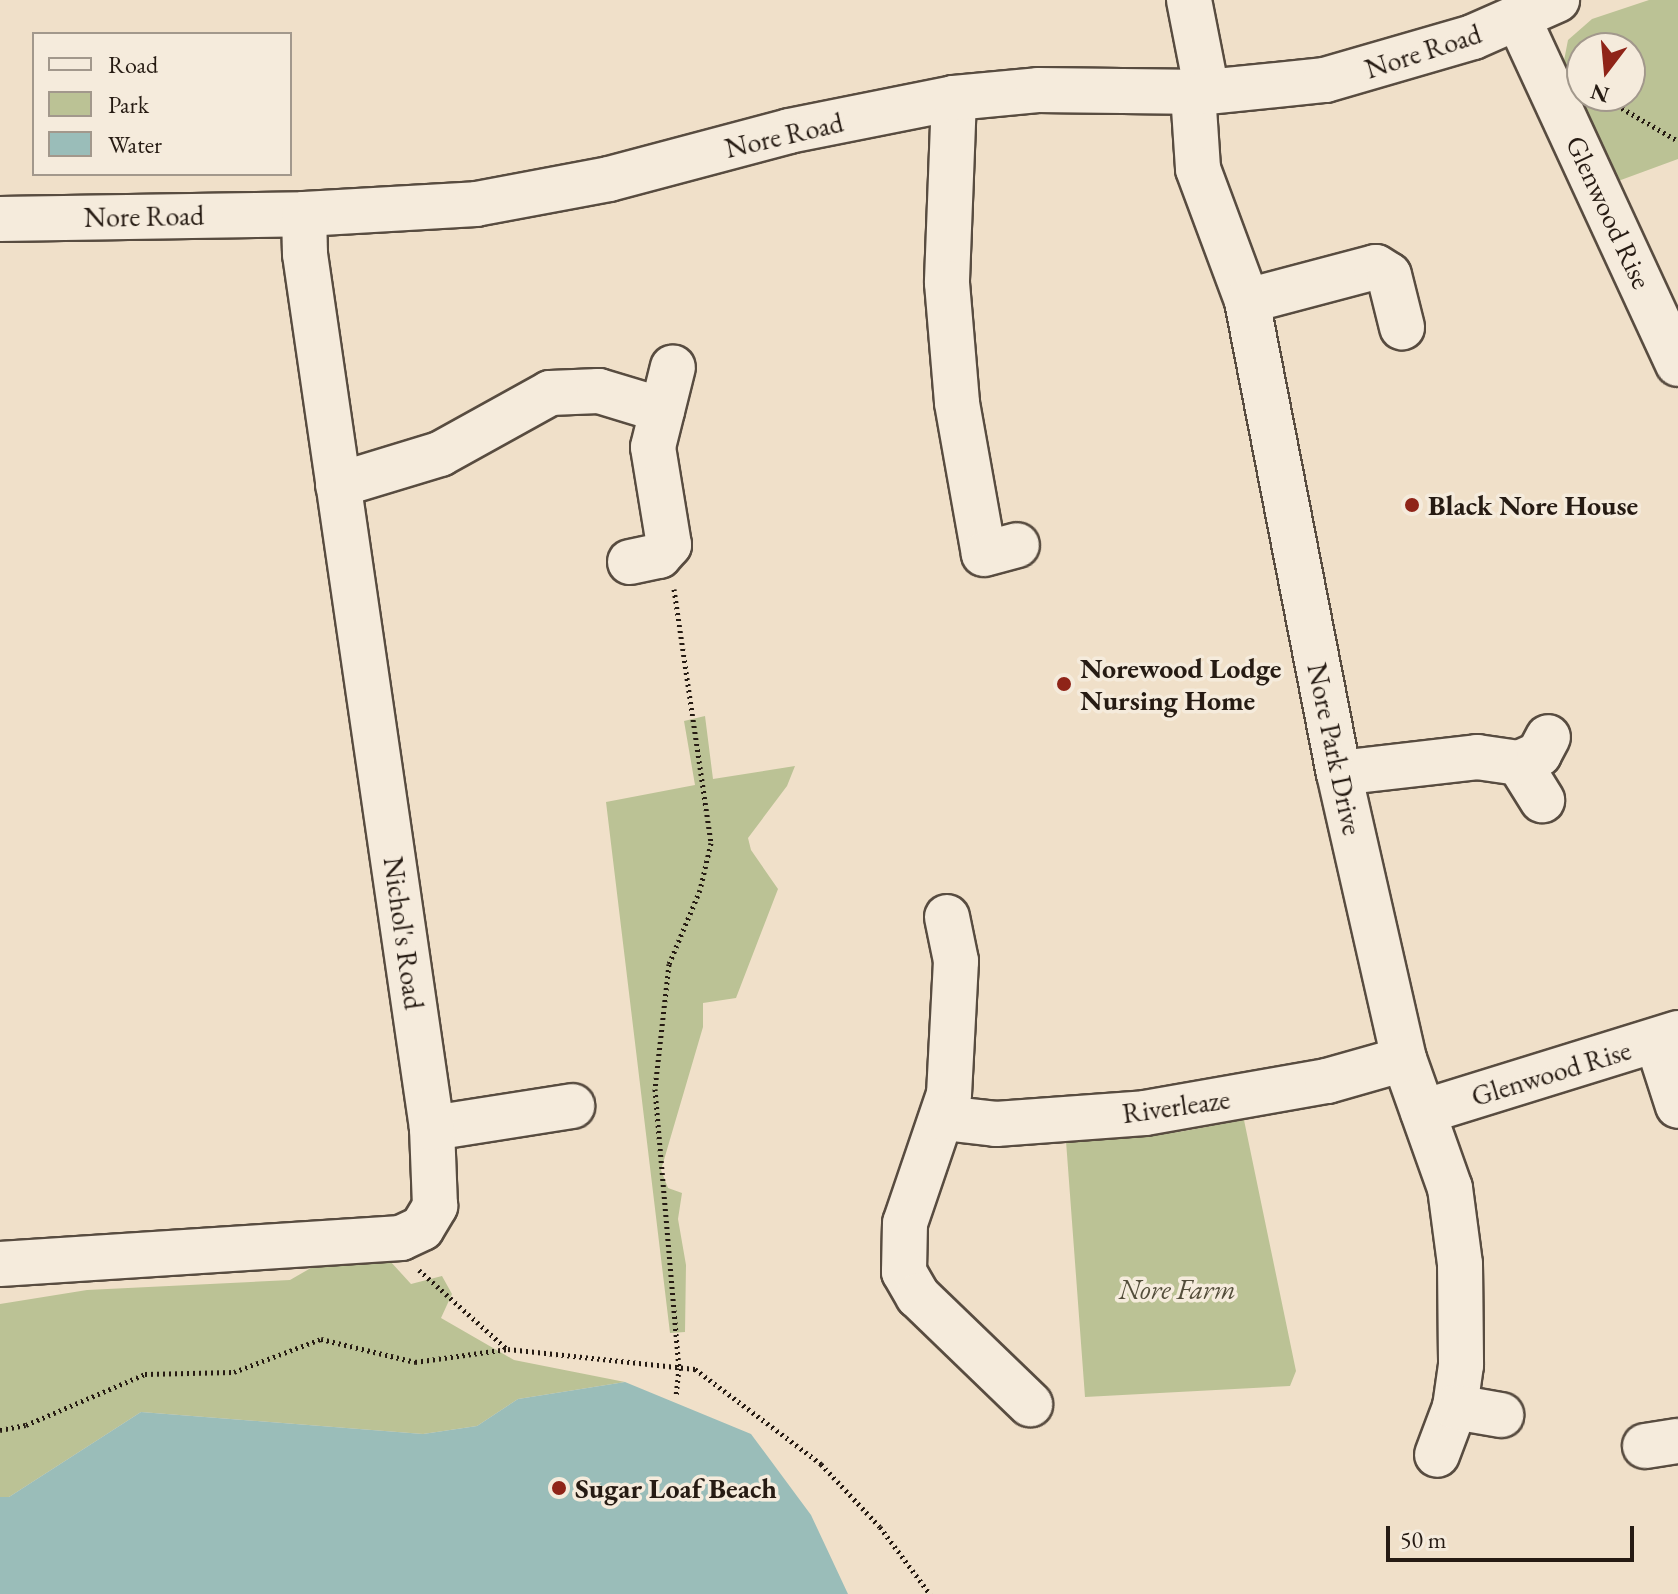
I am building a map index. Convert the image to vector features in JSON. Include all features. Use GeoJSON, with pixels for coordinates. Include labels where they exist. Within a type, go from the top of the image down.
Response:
{"type":"FeatureCollection","features":[{"type":"Feature","properties":{"kind":"street","name":"Nore Park Drive"},"geometry":{"type":"LineString","coordinates":[[1189,0],[1200,93],[1198,169],[1247,301],[1339,773],[1404,1059],[1450,1188],[1458,1242],[1461,1365],[1455,1407],[1437,1455]]}},
{"type":"Feature","properties":{"kind":"street","name":"Nore Road"},"geometry":{"type":"LineString","coordinates":[[0,219],[304,214],[476,204],[544,192],[789,131],[954,98],[1038,90],[1200,93],[1375,69],[1518,18],[1557,0]]}},
{"type":"Feature","properties":{"kind":"street","name":"Glenwood Rise"},"geometry":{"type":"LineString","coordinates":[[1518,18],[1678,364]]}},
{"type":"Feature","properties":{"kind":"street"},"geometry":{"type":"LineString","coordinates":[[954,98],[947,283],[957,403],[984,554],[1017,545]]}},
{"type":"Feature","properties":{"kind":"street","name":"Nichol's Road"},"geometry":{"type":"LineString","coordinates":[[304,214],[305,254],[432,1128],[437,1199],[422,1228]]}},
{"type":"Feature","properties":{"kind":"street"},"geometry":{"type":"LineString","coordinates":[[1247,301],[1376,267],[1389,275],[1402,327]]}},
{"type":"Feature","properties":{"kind":"street"},"geometry":{"type":"LineString","coordinates":[[649,555],[653,447],[673,367]]}},
{"type":"Feature","properties":{"kind":"street"},"geometry":{"type":"LineString","coordinates":[[338,485],[440,454],[550,393],[599,391],[662,410]]}},
{"type":"Feature","properties":{"kind":"street"},"geometry":{"type":"LineString","coordinates":[[1339,773],[1534,750],[1542,800]]}},
{"type":"Feature","properties":{"kind":"street"},"geometry":{"type":"LineString","coordinates":[[947,917],[969,959],[944,1118],[905,1223],[904,1272],[918,1296],[1026,1384]]}},
{"type":"Feature","properties":{"kind":"street","name":"Glenwood Rise"},"geometry":{"type":"LineString","coordinates":[[1423,1112],[1668,1037]]}},
{"type":"Feature","properties":{"kind":"street"},"geometry":{"type":"LineString","coordinates":[[1668,1037],[1678,1106]]}},
{"type":"Feature","properties":{"kind":"street","name":"Riverleaze"},"geometry":{"type":"LineString","coordinates":[[944,1118],[996,1124],[1145,1113],[1327,1081],[1404,1059]]}},
{"type":"Feature","properties":{"kind":"street"},"geometry":{"type":"LineString","coordinates":[[432,1128],[572,1106]]}},
{"type":"Feature","properties":{"kind":"street"},"geometry":{"type":"LineString","coordinates":[[0,1264],[401,1238],[422,1228]]}},
{"type":"Feature","properties":{"kind":"street"},"geometry":{"type":"LineString","coordinates":[[1455,1407],[1501,1415]]}},
{"type":"Feature","properties":{"kind":"path"},"geometry":{"type":"LineString","coordinates":[[1628,112],[1678,141]]}},
{"type":"Feature","properties":{"kind":"path"},"geometry":{"type":"LineString","coordinates":[[649,555],[711,843],[700,890],[669,964],[655,1089],[679,1368],[676,1397]]}},
{"type":"Feature","properties":{"kind":"path"},"geometry":{"type":"LineString","coordinates":[[422,1228],[419,1272],[508,1349]]}},
{"type":"Feature","properties":{"kind":"path"},"geometry":{"type":"LineString","coordinates":[[0,1430],[26,1425],[145,1374],[234,1372],[321,1339],[415,1362],[508,1349],[695,1369],[821,1464],[880,1527],[930,1594]]}},
{"type":"Feature","properties":{"kind":"green space"},"geometry":{"type":"Polygon","coordinates":[[[1649,0],[1678,0],[1678,159],[1610,184],[1577,112],[1646,112],[1646,32],[1577,32],[1592,19],[1649,0]]]}},
{"type":"Feature","properties":{"kind":"green space"},"geometry":{"type":"Polygon","coordinates":[[[1566,50],[1566,87],[1561,76],[1566,50]]]}},
{"type":"Feature","properties":{"kind":"green space"},"geometry":{"type":"Polygon","coordinates":[[[705,716],[713,779],[795,766],[787,786],[748,838],[751,850],[778,889],[736,998],[703,1003],[703,1027],[661,1170],[668,1188],[682,1193],[678,1219],[686,1265],[685,1332],[670,1333],[606,802],[695,785],[684,721],[705,716]]]}},
{"type":"Feature","properties":{"kind":"green space","name":"Nore Farm"},"geometry":{"type":"Polygon","coordinates":[[[1244,1120],[1296,1371],[1290,1386],[1085,1397],[1066,1141],[1179,1132],[1244,1120]]]}},
{"type":"Feature","properties":{"kind":"green space"},"geometry":{"type":"Polygon","coordinates":[[[323,1261],[390,1261],[411,1284],[442,1276],[452,1294],[441,1318],[514,1360],[625,1382],[518,1399],[477,1426],[423,1434],[141,1412],[9,1497],[0,1497],[0,1304],[87,1290],[290,1280],[323,1261]]]}},
{"type":"Feature","properties":{"kind":"water"},"geometry":{"type":"Polygon","coordinates":[[[625,1382],[751,1434],[811,1515],[848,1594],[0,1594],[0,1497],[9,1497],[141,1412],[423,1434],[477,1426],[518,1399],[625,1382]]]}},
{"type":"Feature","properties":{"kind":"place","name":"Black Nore House"},"geometry":{"type":"Point","coordinates":[1412,505]}},
{"type":"Feature","properties":{"kind":"place","name":"Norewood Lodge Nursing Home"},"geometry":{"type":"Point","coordinates":[1064,684]}},
{"type":"Feature","properties":{"kind":"place","name":"Sugar Loaf Beach"},"geometry":{"type":"Point","coordinates":[559,1488]}}]}
